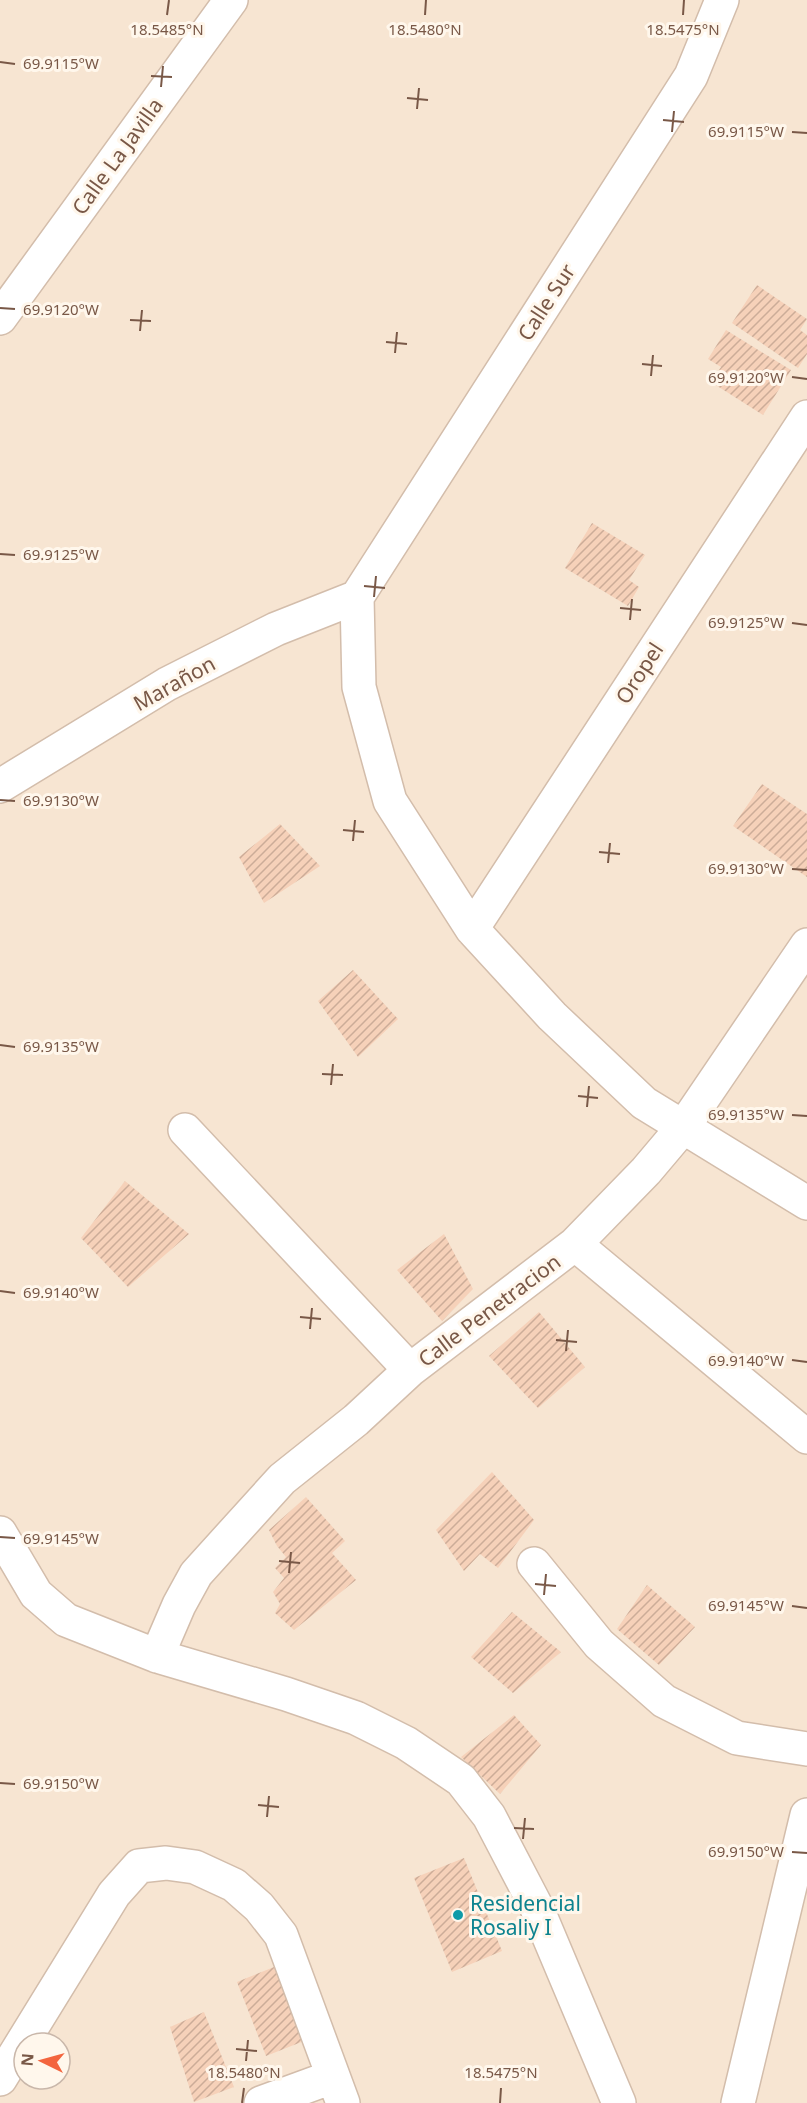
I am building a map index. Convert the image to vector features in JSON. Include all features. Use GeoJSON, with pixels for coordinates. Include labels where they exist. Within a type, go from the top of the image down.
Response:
{"type":"FeatureCollection","features":[{"type":"Feature","properties":{"kind":"street","name":"Calle La Javilla"},"geometry":{"type":"LineString","coordinates":[[2,315],[231,0]]}},
{"type":"Feature","properties":{"kind":"street","name":"Calle Sur"},"geometry":{"type":"LineString","coordinates":[[357,597],[691,76],[722,0]]}},
{"type":"Feature","properties":{"kind":"street","name":"Oropel"},"geometry":{"type":"LineString","coordinates":[[472,929],[807,417]]}},
{"type":"Feature","properties":{"kind":"street","name":"Marañon"},"geometry":{"type":"LineString","coordinates":[[0,786],[167,684],[276,629],[357,597]]}},
{"type":"Feature","properties":{"kind":"street"},"geometry":{"type":"LineString","coordinates":[[357,597],[359,687],[390,801],[472,929],[552,1016],[644,1103],[807,1203]]}},
{"type":"Feature","properties":{"kind":"street","name":"Calle Penetracion"},"geometry":{"type":"LineString","coordinates":[[157,1656],[179,1605],[196,1574],[282,1479],[356,1420],[410,1370],[575,1244],[646,1171],[684,1126],[807,945]]}},
{"type":"Feature","properties":{"kind":"street"},"geometry":{"type":"LineString","coordinates":[[185,1130],[410,1370]]}},
{"type":"Feature","properties":{"kind":"street"},"geometry":{"type":"LineString","coordinates":[[575,1244],[807,1437]]}},
{"type":"Feature","properties":{"kind":"street"},"geometry":{"type":"LineString","coordinates":[[0,1533],[36,1594],[66,1620],[157,1656],[286,1694],[356,1718],[406,1743],[461,1780],[489,1816],[536,1906],[619,2103]]}},
{"type":"Feature","properties":{"kind":"street"},"geometry":{"type":"LineString","coordinates":[[534,1564],[599,1644],[664,1701],[738,1738],[807,1749]]}},
{"type":"Feature","properties":{"kind":"street"},"geometry":{"type":"LineString","coordinates":[[738,2103],[807,1815]]}},
{"type":"Feature","properties":{"kind":"street"},"geometry":{"type":"LineString","coordinates":[[0,2079],[114,1894],[139,1866],[166,1863],[195,1867],[234,1885],[266,1916],[281,1935],[338,2090],[261,2103]]}},
{"type":"Feature","properties":{"kind":"shaded area"},"geometry":{"type":"Polygon","coordinates":[[[0,0],[807,0],[807,2103],[0,2103],[0,0]]]}},
{"type":"Feature","properties":{"kind":"building"},"geometry":{"type":"Polygon","coordinates":[[[757,285],[807,319],[800,330],[807,335],[807,354],[798,368],[732,323],[757,285]]]}},
{"type":"Feature","properties":{"kind":"building"},"geometry":{"type":"Polygon","coordinates":[[[726,330],[791,370],[763,415],[711,382],[721,367],[708,359],[726,330]]]}},
{"type":"Feature","properties":{"kind":"building"},"geometry":{"type":"Polygon","coordinates":[[[592,523],[645,555],[629,580],[639,587],[628,606],[565,568],[592,523]]]}},
{"type":"Feature","properties":{"kind":"building"},"geometry":{"type":"Polygon","coordinates":[[[762,784],[807,814],[807,877],[733,826],[762,784]]]}},
{"type":"Feature","properties":{"kind":"building"},"geometry":{"type":"Polygon","coordinates":[[[280,824],[320,866],[264,903],[239,857],[280,824]]]}},
{"type":"Feature","properties":{"kind":"building"},"geometry":{"type":"Polygon","coordinates":[[[353,970],[398,1019],[358,1057],[318,1001],[353,970]]]}},
{"type":"Feature","properties":{"kind":"building"},"geometry":{"type":"Polygon","coordinates":[[[125,1181],[189,1234],[128,1287],[81,1238],[125,1181]]]}},
{"type":"Feature","properties":{"kind":"building"},"geometry":{"type":"Polygon","coordinates":[[[444,1234],[473,1289],[442,1321],[397,1270],[444,1234]]]}},
{"type":"Feature","properties":{"kind":"building"},"geometry":{"type":"Polygon","coordinates":[[[539,1312],[585,1367],[538,1408],[489,1356],[539,1312]]]}},
{"type":"Feature","properties":{"kind":"building"},"geometry":{"type":"Polygon","coordinates":[[[492,1472],[534,1520],[498,1568],[480,1554],[464,1571],[436,1530],[492,1472]]]}},
{"type":"Feature","properties":{"kind":"building"},"geometry":{"type":"Polygon","coordinates":[[[306,1497],[345,1541],[332,1553],[356,1580],[294,1630],[275,1613],[280,1604],[273,1592],[284,1578],[275,1568],[286,1557],[269,1530],[306,1497]]]}},
{"type":"Feature","properties":{"kind":"building"},"geometry":{"type":"Polygon","coordinates":[[[647,1585],[695,1627],[659,1665],[617,1629],[647,1585]]]}},
{"type":"Feature","properties":{"kind":"building"},"geometry":{"type":"Polygon","coordinates":[[[512,1612],[561,1652],[513,1693],[471,1657],[512,1612]]]}},
{"type":"Feature","properties":{"kind":"building"},"geometry":{"type":"Polygon","coordinates":[[[514,1715],[541,1745],[500,1794],[461,1757],[514,1715]]]}},
{"type":"Feature","properties":{"kind":"building","name":"Residencial Rosaliy I"},"geometry":{"type":"Polygon","coordinates":[[[464,1858],[502,1951],[452,1972],[414,1878],[464,1858]]]}},
{"type":"Feature","properties":{"kind":"building"},"geometry":{"type":"Polygon","coordinates":[[[279,1965],[309,2039],[266,2056],[237,1982],[279,1965]]]}},
{"type":"Feature","properties":{"kind":"building"},"geometry":{"type":"Polygon","coordinates":[[[204,2012],[234,2087],[194,2102],[170,2027],[204,2012]]]}},
{"type":"Feature","properties":{"kind":"place","name":"Residencial Rosaliy I"},"geometry":{"type":"Point","coordinates":[458,1915]}}]}
